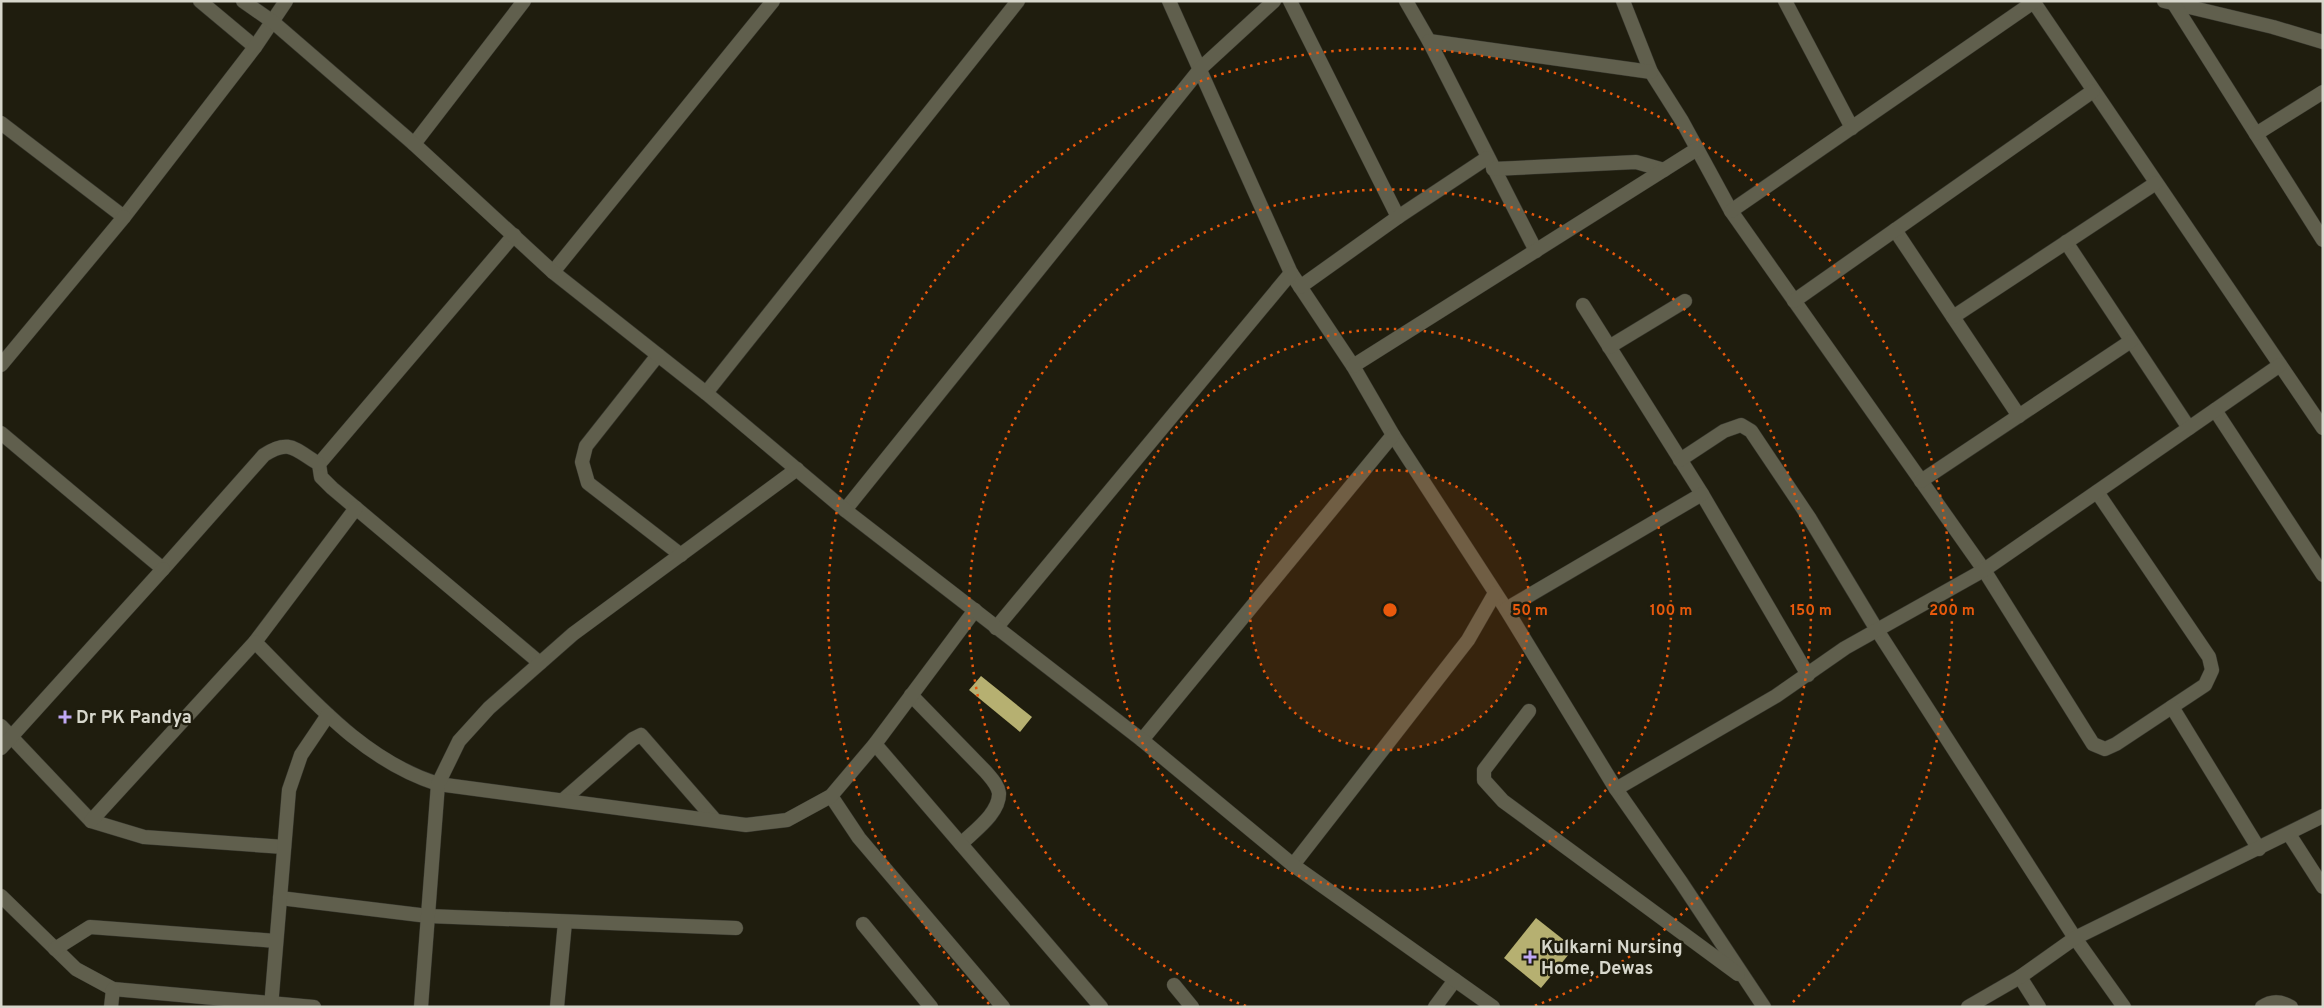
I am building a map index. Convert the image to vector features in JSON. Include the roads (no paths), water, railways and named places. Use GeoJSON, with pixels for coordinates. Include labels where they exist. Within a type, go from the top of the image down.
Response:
{"type":"FeatureCollection","features":[{"type":"Feature","properties":{"kind":"street"},"geometry":{"type":"LineString","coordinates":[[200,1],[255,48]]}},
{"type":"Feature","properties":{"kind":"street"},"geometry":{"type":"LineString","coordinates":[[414,144],[524,1]]}},
{"type":"Feature","properties":{"kind":"street"},"geometry":{"type":"LineString","coordinates":[[553,272],[773,1]]}},
{"type":"Feature","properties":{"kind":"street"},"geometry":{"type":"LineString","coordinates":[[706,393],[1018,1]]}},
{"type":"Feature","properties":{"kind":"street"},"geometry":{"type":"LineString","coordinates":[[1169,1],[1201,68],[1291,273],[1353,366],[1393,435],[1506,609],[1616,789],[1682,882],[1764,1007]]}},
{"type":"Feature","properties":{"kind":"street"},"geometry":{"type":"LineString","coordinates":[[845,510],[1201,68],[1274,1]]}},
{"type":"Feature","properties":{"kind":"street"},"geometry":{"type":"LineString","coordinates":[[1290,1],[1398,217]]}},
{"type":"Feature","properties":{"kind":"street"},"geometry":{"type":"LineString","coordinates":[[1406,1],[1536,251]]}},
{"type":"Feature","properties":{"kind":"street"},"geometry":{"type":"LineString","coordinates":[[1623,1],[1651,72],[1682,121],[1730,211],[1984,570],[2093,744],[2105,749],[2116,744],[2204,685],[2212,670],[2208,657],[2097,492]]}},
{"type":"Feature","properties":{"kind":"street"},"geometry":{"type":"LineString","coordinates":[[1785,1],[1852,128]]}},
{"type":"Feature","properties":{"kind":"street"},"geometry":{"type":"LineString","coordinates":[[244,2],[273,22],[414,144],[553,272],[706,393],[845,510],[1142,740],[1293,865],[1493,1007]]}},
{"type":"Feature","properties":{"kind":"street"},"geometry":{"type":"LineString","coordinates":[[1730,211],[2034,2],[2280,365],[2318,411],[2323,428]]}},
{"type":"Feature","properties":{"kind":"street"},"geometry":{"type":"LineString","coordinates":[[2169,2],[2273,27],[2323,42]]}},
{"type":"Feature","properties":{"kind":"street"},"geometry":{"type":"LineString","coordinates":[[2169,2],[2323,240]]}},
{"type":"Feature","properties":{"kind":"street"},"geometry":{"type":"LineString","coordinates":[[1,365],[124,218],[255,48],[273,22],[280,4]]}},
{"type":"Feature","properties":{"kind":"street"},"geometry":{"type":"LineString","coordinates":[[1428,41],[1651,72]]}},
{"type":"Feature","properties":{"kind":"street"},"geometry":{"type":"LineString","coordinates":[[1794,301],[2093,91]]}},
{"type":"Feature","properties":{"kind":"street"},"geometry":{"type":"LineString","coordinates":[[2256,134],[2323,92]]}},
{"type":"Feature","properties":{"kind":"street"},"geometry":{"type":"LineString","coordinates":[[1,123],[124,218]]}},
{"type":"Feature","properties":{"kind":"street"},"geometry":{"type":"LineString","coordinates":[[1353,366],[1697,149]]}},
{"type":"Feature","properties":{"kind":"street"},"geometry":{"type":"LineString","coordinates":[[1300,287],[1398,217],[1490,163],[1636,162],[1664,170]]}},
{"type":"Feature","properties":{"kind":"street"},"geometry":{"type":"LineString","coordinates":[[1953,317],[2156,183]]}},
{"type":"Feature","properties":{"kind":"street"},"geometry":{"type":"LineString","coordinates":[[1895,230],[2019,416]]}},
{"type":"Feature","properties":{"kind":"street"},"geometry":{"type":"LineString","coordinates":[[514,235],[319,464],[321,477],[540,663]]}},
{"type":"Feature","properties":{"kind":"street"},"geometry":{"type":"LineString","coordinates":[[2066,242],[2189,428]]}},
{"type":"Feature","properties":{"kind":"street"},"geometry":{"type":"LineString","coordinates":[[996,628],[1291,273]]}},
{"type":"Feature","properties":{"kind":"street"},"geometry":{"type":"LineString","coordinates":[[1609,347],[1685,302]]}},
{"type":"Feature","properties":{"kind":"street"},"geometry":{"type":"LineString","coordinates":[[1583,305],[1702,494],[1808,676]]}},
{"type":"Feature","properties":{"kind":"street"},"geometry":{"type":"LineString","coordinates":[[1921,481],[2131,341]]}},
{"type":"Feature","properties":{"kind":"street"},"geometry":{"type":"LineString","coordinates":[[658,356],[586,446],[582,462],[588,483],[681,555]]}},
{"type":"Feature","properties":{"kind":"street"},"geometry":{"type":"LineString","coordinates":[[1616,789],[1808,676],[1846,648],[1984,570],[2280,365]]}},
{"type":"Feature","properties":{"kind":"street"},"geometry":{"type":"LineString","coordinates":[[2215,410],[2323,575]]}},
{"type":"Feature","properties":{"kind":"street"},"geometry":{"type":"LineString","coordinates":[[1680,460],[1724,431],[1740,425],[1751,431],[1810,518],[1877,630],[2075,938],[2124,1007]]}},
{"type":"Feature","properties":{"kind":"street"},"geometry":{"type":"LineString","coordinates":[[1,433],[163,569]]}},
{"type":"Feature","properties":{"kind":"street"},"geometry":{"type":"LineString","coordinates":[[1142,740],[1393,435]]}},
{"type":"Feature","properties":{"kind":"street"},"geometry":{"type":"LineString","coordinates":[[1,748],[13,737],[264,455],[277,446],[286,445],[319,464]]}},
{"type":"Feature","properties":{"kind":"street"},"geometry":{"type":"LineString","coordinates":[[421,1007],[438,784],[459,741],[489,708],[573,634],[797,469]]}},
{"type":"Feature","properties":{"kind":"street"},"geometry":{"type":"LineString","coordinates":[[1506,609],[1702,494]]}},
{"type":"Feature","properties":{"kind":"street"},"geometry":{"type":"LineString","coordinates":[[91,821],[254,642],[356,508]]}},
{"type":"Feature","properties":{"kind":"street"},"geometry":{"type":"LineString","coordinates":[[1293,865],[1468,640],[1495,593]]}},
{"type":"Feature","properties":{"kind":"street"},"geometry":{"type":"LineString","coordinates":[[254,642],[328,716],[371,752],[412,776],[438,784],[746,825],[788,820],[831,796],[875,744],[975,610]]}},
{"type":"Feature","properties":{"kind":"street"},"geometry":{"type":"LineString","coordinates":[[911,695],[986,772],[996,785],[999,793],[996,808],[961,844]]}},
{"type":"Feature","properties":{"kind":"street"},"geometry":{"type":"LineString","coordinates":[[2172,707],[2260,849]]}},
{"type":"Feature","properties":{"kind":"street"},"geometry":{"type":"LineString","coordinates":[[1529,711],[1484,770],[1484,780],[1503,801],[1744,979]]}},
{"type":"Feature","properties":{"kind":"street"},"geometry":{"type":"LineString","coordinates":[[271,1005],[289,790],[301,755],[328,716]]}},
{"type":"Feature","properties":{"kind":"street"},"geometry":{"type":"LineString","coordinates":[[1,726],[91,821],[144,837],[284,847]]}},
{"type":"Feature","properties":{"kind":"street"},"geometry":{"type":"LineString","coordinates":[[563,800],[633,739],[641,735],[715,820]]}},
{"type":"Feature","properties":{"kind":"street"},"geometry":{"type":"LineString","coordinates":[[875,744],[1101,1007]]}},
{"type":"Feature","properties":{"kind":"street"},"geometry":{"type":"LineString","coordinates":[[831,796],[859,838],[1003,1007]]}},
{"type":"Feature","properties":{"kind":"street"},"geometry":{"type":"LineString","coordinates":[[1968,1007],[2020,977],[2075,938],[2260,849],[2323,816]]}},
{"type":"Feature","properties":{"kind":"street"},"geometry":{"type":"LineString","coordinates":[[2289,834],[2323,888]]}},
{"type":"Feature","properties":{"kind":"street"},"geometry":{"type":"LineString","coordinates":[[1,896],[76,969],[113,989],[271,1005],[314,1007]]}},
{"type":"Feature","properties":{"kind":"street"},"geometry":{"type":"LineString","coordinates":[[280,898],[428,916],[736,928]]}},
{"type":"Feature","properties":{"kind":"street"},"geometry":{"type":"LineString","coordinates":[[557,1007],[565,922]]}},
{"type":"Feature","properties":{"kind":"street"},"geometry":{"type":"LineString","coordinates":[[863,924],[931,1007]]}},
{"type":"Feature","properties":{"kind":"street"},"geometry":{"type":"LineString","coordinates":[[55,949],[90,927],[276,941]]}},
{"type":"Feature","properties":{"kind":"street"},"geometry":{"type":"LineString","coordinates":[[2020,977],[2039,1007]]}},
{"type":"Feature","properties":{"kind":"street"},"geometry":{"type":"LineString","coordinates":[[1435,1007],[1455,980]]}},
{"type":"Feature","properties":{"kind":"street"},"geometry":{"type":"LineString","coordinates":[[1174,984],[1192,1007]]}},
{"type":"Feature","properties":{"kind":"street"},"geometry":{"type":"LineString","coordinates":[[111,1007],[113,989]]}},
{"type":"Feature","properties":{"kind":"street"},"geometry":{"type":"LineString","coordinates":[[2262,1007],[2281,1001],[2291,1007]]}},
{"type":"Feature","properties":{"kind":"place","name":"Dr PK Pandya"},"geometry":{"type":"Point","coordinates":[65,717]}},
{"type":"Feature","properties":{"kind":"place","name":"Kulkarni Nursing Home, Dewas"},"geometry":{"type":"Point","coordinates":[1530,957]}}]}
